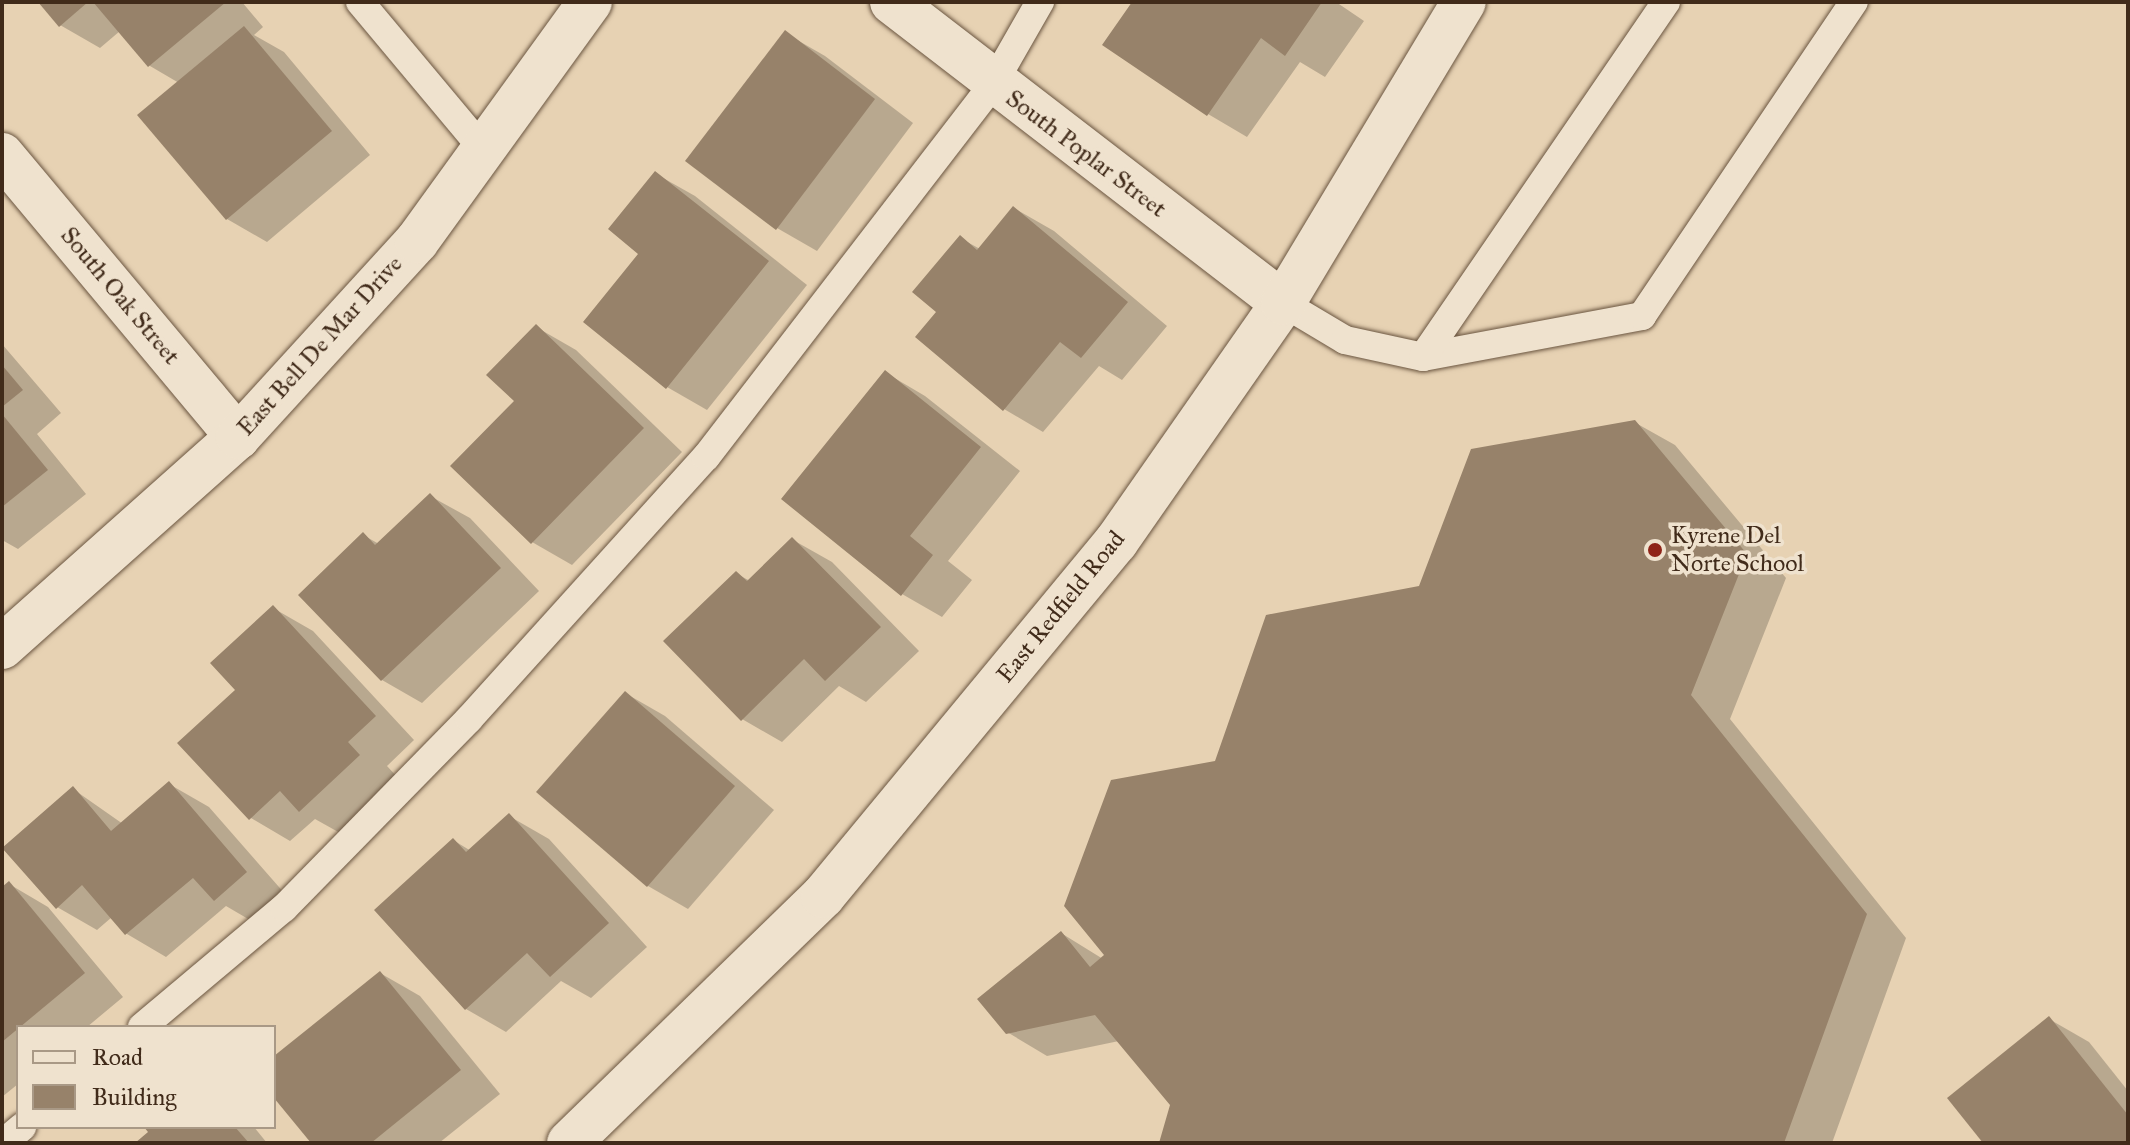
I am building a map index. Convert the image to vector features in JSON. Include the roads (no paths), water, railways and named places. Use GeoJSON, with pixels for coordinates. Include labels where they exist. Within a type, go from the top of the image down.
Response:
{"type":"FeatureCollection","features":[{"type":"Feature","properties":{"kind":"street","name":"East Bell De Mar Drive"},"geometry":{"type":"LineString","coordinates":[[2,647],[238,437],[417,241],[590,2]]}},
{"type":"Feature","properties":{"kind":"street","name":"South Poplar Street"},"geometry":{"type":"LineString","coordinates":[[892,2],[993,84],[1283,303]]}},
{"type":"Feature","properties":{"kind":"street","name":"East Redfield Road"},"geometry":{"type":"LineString","coordinates":[[569,1143],[823,896],[1116,542],[1283,303],[1464,2]]}},
{"type":"Feature","properties":{"kind":"street","name":"South Oak Street"},"geometry":{"type":"LineString","coordinates":[[2,155],[238,437]]}},
{"type":"Feature","properties":{"kind":"lane"},"geometry":{"type":"LineString","coordinates":[[360,2],[483,149]]}},
{"type":"Feature","properties":{"kind":"lane"},"geometry":{"type":"LineString","coordinates":[[144,1025],[284,908],[469,719],[706,457],[993,84],[1040,2]]}},
{"type":"Feature","properties":{"kind":"lane"},"geometry":{"type":"LineString","coordinates":[[1423,357],[1666,2]]}},
{"type":"Feature","properties":{"kind":"lane"},"geometry":{"type":"LineString","coordinates":[[1283,303],[1345,340],[1423,357],[1642,316],[1854,2]]}},
{"type":"Feature","properties":{"kind":"lane"},"geometry":{"type":"LineString","coordinates":[[3,1143],[20,1129]]}},
{"type":"Feature","properties":{"kind":"place","name":"Kyrene Del Norte School"},"geometry":{"type":"Point","coordinates":[1655,550]}}]}
